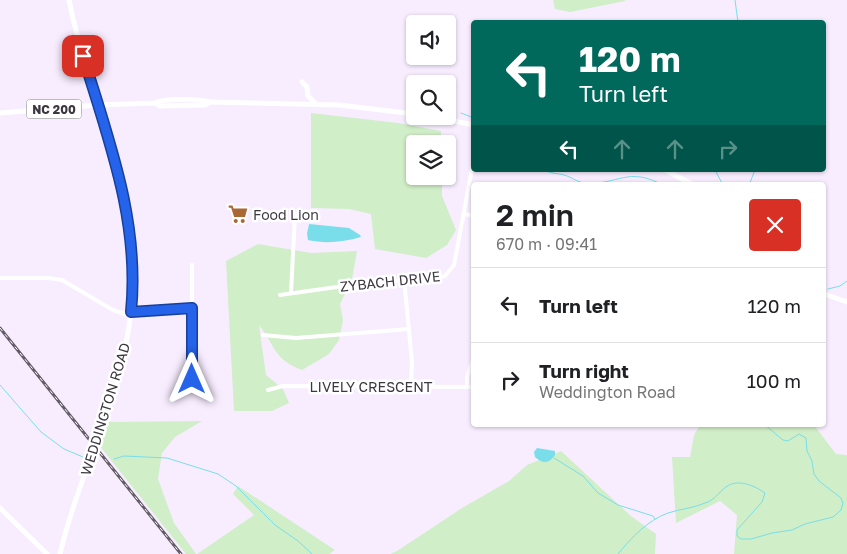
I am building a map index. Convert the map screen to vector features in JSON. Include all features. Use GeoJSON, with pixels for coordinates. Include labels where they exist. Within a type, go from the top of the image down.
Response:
{"type":"FeatureCollection","features":[{"type":"Feature","properties":{"kind":"main road","name":"WEDDINGTON ROAD"},"geometry":{"type":"LineString","coordinates":[[60,554],[122,361],[131,312],[133,284],[130,232],[123,187],[78,40],[68,0]]}},
{"type":"Feature","properties":{"kind":"main road"},"geometry":{"type":"LineString","coordinates":[[302,82],[307,87],[308,96],[317,105]]}},
{"type":"Feature","properties":{"kind":"main road","name":"NC 200"},"geometry":{"type":"LineString","coordinates":[[0,113],[98,105],[156,103],[159,100],[205,100],[210,102],[362,107],[406,113]]}},
{"type":"Feature","properties":{"kind":"main road"},"geometry":{"type":"LineString","coordinates":[[456,121],[471,124]]}},
{"type":"Feature","properties":{"kind":"main road"},"geometry":{"type":"LineString","coordinates":[[669,172],[689,182]]}},
{"type":"Feature","properties":{"kind":"main road"},"geometry":{"type":"LineString","coordinates":[[826,295],[847,302]]}},
{"type":"Feature","properties":{"kind":"main road"},"geometry":{"type":"LineString","coordinates":[[0,508],[47,554]]}},
{"type":"Feature","properties":{"kind":"street","name":"ZYBACH DRIVE"},"geometry":{"type":"LineString","coordinates":[[280,295],[358,284],[445,276],[454,265],[472,172]]}},
{"type":"Feature","properties":{"kind":"street"},"geometry":{"type":"LineString","coordinates":[[291,293],[295,214]]}},
{"type":"Feature","properties":{"kind":"street"},"geometry":{"type":"LineString","coordinates":[[465,214],[471,215]]}},
{"type":"Feature","properties":{"kind":"street"},"geometry":{"type":"LineString","coordinates":[[192,265],[192,379]]}},
{"type":"Feature","properties":{"kind":"street"},"geometry":{"type":"LineString","coordinates":[[0,278],[48,278],[62,280],[113,310],[125,314],[192,308]]}},
{"type":"Feature","properties":{"kind":"street"},"geometry":{"type":"LineString","coordinates":[[404,279],[409,329],[411,386]]}},
{"type":"Feature","properties":{"kind":"street"},"geometry":{"type":"LineString","coordinates":[[263,335],[296,338],[409,329]]}},
{"type":"Feature","properties":{"kind":"street"},"geometry":{"type":"LineString","coordinates":[[467,386],[467,377],[471,366]]}},
{"type":"Feature","properties":{"kind":"street","name":"LIVELY CRESCENT"},"geometry":{"type":"LineString","coordinates":[[268,390],[283,386],[471,387]]}},
{"type":"Feature","properties":{"kind":"green space"},"geometry":{"type":"Polygon","coordinates":[[[553,0],[625,1],[570,12],[555,9],[553,0]]]}},
{"type":"Feature","properties":{"kind":"green space"},"geometry":{"type":"Polygon","coordinates":[[[311,113],[398,123],[441,131],[441,135],[406,135],[406,185],[442,185],[442,196],[456,230],[447,245],[426,258],[375,249],[371,214],[349,209],[311,208],[311,113]]]}},
{"type":"Feature","properties":{"kind":"green space"},"geometry":{"type":"Polygon","coordinates":[[[258,244],[311,253],[357,251],[352,279],[340,304],[343,320],[339,340],[329,354],[302,370],[280,357],[259,325],[266,375],[283,389],[289,403],[272,411],[234,411],[226,261],[258,244]]]}},
{"type":"Feature","properties":{"kind":"green space"},"geometry":{"type":"Polygon","coordinates":[[[202,421],[175,437],[162,453],[158,479],[174,523],[196,554],[186,554],[99,445],[108,422],[202,421]]]}},
{"type":"Feature","properties":{"kind":"green space"},"geometry":{"type":"Polygon","coordinates":[[[699,427],[816,427],[836,454],[847,455],[847,554],[734,554],[737,515],[720,501],[676,523],[672,457],[690,457],[694,435],[699,427]]]}},
{"type":"Feature","properties":{"kind":"green space"},"geometry":{"type":"Polygon","coordinates":[[[561,451],[631,516],[656,534],[655,554],[390,554],[462,508],[509,481],[527,465],[561,451]]]}},
{"type":"Feature","properties":{"kind":"green space"},"geometry":{"type":"Polygon","coordinates":[[[238,486],[335,550],[329,554],[197,554],[254,515],[233,494],[238,486]]]}},
{"type":"Feature","properties":{"kind":"water"},"geometry":{"type":"Polygon","coordinates":[[[309,224],[349,228],[361,237],[334,242],[308,240],[309,224]]]}},
{"type":"Feature","properties":{"kind":"water"},"geometry":{"type":"Polygon","coordinates":[[[537,448],[555,451],[555,455],[546,462],[541,461],[535,457],[534,452],[537,448]]]}},
{"type":"Feature","properties":{"kind":"waterway"},"geometry":{"type":"LineString","coordinates":[[735,0],[738,20]]}},
{"type":"Feature","properties":{"kind":"waterway"},"geometry":{"type":"LineString","coordinates":[[461,113],[471,117]]}},
{"type":"Feature","properties":{"kind":"waterway"},"geometry":{"type":"LineString","coordinates":[[550,172],[561,174],[580,182]]}},
{"type":"Feature","properties":{"kind":"waterway"},"geometry":{"type":"LineString","coordinates":[[716,172],[721,182]]}},
{"type":"Feature","properties":{"kind":"waterway"},"geometry":{"type":"LineString","coordinates":[[750,182],[754,172]]}},
{"type":"Feature","properties":{"kind":"waterway"},"geometry":{"type":"LineString","coordinates":[[602,182],[632,177],[640,177],[656,182]]}},
{"type":"Feature","properties":{"kind":"waterway"},"geometry":{"type":"LineString","coordinates":[[828,289],[840,286],[847,281]]}},
{"type":"Feature","properties":{"kind":"waterway"},"geometry":{"type":"LineString","coordinates":[[0,385],[41,432],[64,449],[83,457]]}},
{"type":"Feature","properties":{"kind":"waterway"},"geometry":{"type":"LineString","coordinates":[[618,554],[634,536],[654,520],[668,513],[708,502],[726,487],[736,483],[746,484],[765,493],[762,502],[737,530],[737,536],[741,539],[751,539],[792,530],[805,524],[833,517],[841,510],[843,503],[841,498],[819,481],[814,474],[812,461],[807,451],[806,438],[799,434],[788,441],[783,440],[767,427]]}},
{"type":"Feature","properties":{"kind":"waterway"},"geometry":{"type":"LineString","coordinates":[[114,459],[124,456],[167,458],[218,474],[236,486],[275,525],[298,541],[312,554]]}},
{"type":"Feature","properties":{"kind":"waterway"},"geometry":{"type":"LineString","coordinates":[[554,458],[583,476],[598,493],[618,505],[653,516],[655,519]]}},
{"type":"Feature","properties":{"kind":"railway"},"geometry":{"type":"LineString","coordinates":[[0,328],[181,554]]}},
{"type":"Feature","properties":{"kind":"place","name":"Food Lion"},"geometry":{"type":"Point","coordinates":[238,214]}},
{"type":"Feature","properties":{"kind":"route"},"geometry":{"type":"LineString","coordinates":[[83,56],[123,187],[132,260],[131,312],[192,308],[192,379]]}}]}
